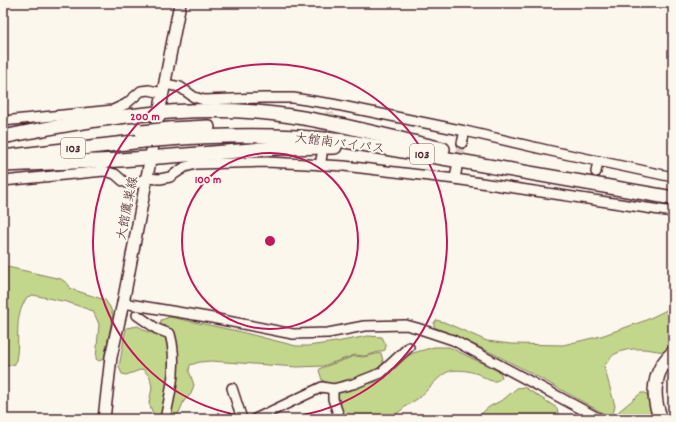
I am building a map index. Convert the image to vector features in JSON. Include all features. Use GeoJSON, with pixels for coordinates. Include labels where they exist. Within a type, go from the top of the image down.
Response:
{"type":"FeatureCollection","features":[{"type":"Feature","properties":{"kind":"highway"},"geometry":{"type":"LineString","coordinates":[[3,137],[79,123],[158,112],[232,111],[280,115],[325,122],[442,153]]}},
{"type":"Feature","properties":{"kind":"highway","name":"大館南バイパス"},"geometry":{"type":"LineString","coordinates":[[3,148],[169,134],[229,126],[289,127],[355,134],[442,153],[673,198]]}},
{"type":"Feature","properties":{"kind":"highway","name":"大館南バイパス"},"geometry":{"type":"LineString","coordinates":[[3,156],[142,136]]}},
{"type":"Feature","properties":{"kind":"highway"},"geometry":{"type":"LineString","coordinates":[[3,165],[150,158],[302,147],[442,153]]}},
{"type":"Feature","properties":{"kind":"highway","name":"大館南バイパス"},"geometry":{"type":"LineString","coordinates":[[442,153],[673,190]]}},
{"type":"Feature","properties":{"kind":"highway"},"geometry":{"type":"LineString","coordinates":[[661,419],[656,402],[656,379],[662,365],[673,353]]}},
{"type":"Feature","properties":{"kind":"highway"},"geometry":{"type":"LineString","coordinates":[[668,419],[662,402],[662,393],[665,375],[673,363]]}},
{"type":"Feature","properties":{"kind":"main road","name":"大館鷹巣線"},"geometry":{"type":"LineString","coordinates":[[104,419],[111,357],[123,303],[158,112],[180,3]]}},
{"type":"Feature","properties":{"kind":"street"},"geometry":{"type":"LineString","coordinates":[[3,121],[113,110],[122,107],[140,91],[180,87],[194,97],[204,100],[293,98],[331,108],[465,131],[673,177]]}},
{"type":"Feature","properties":{"kind":"street"},"geometry":{"type":"LineString","coordinates":[[462,143],[465,131]]}},
{"type":"Feature","properties":{"kind":"street"},"geometry":{"type":"LineString","coordinates":[[320,165],[322,155]]}},
{"type":"Feature","properties":{"kind":"street"},"geometry":{"type":"LineString","coordinates":[[596,172],[598,161]]}},
{"type":"Feature","properties":{"kind":"street"},"geometry":{"type":"LineString","coordinates":[[3,180],[104,171],[115,174],[122,181],[132,184],[146,178],[160,179],[170,177],[185,167],[196,164],[267,162],[344,166],[591,194],[673,212]]}},
{"type":"Feature","properties":{"kind":"street"},"geometry":{"type":"LineString","coordinates":[[455,179],[457,167]]}},
{"type":"Feature","properties":{"kind":"street"},"geometry":{"type":"LineString","coordinates":[[123,303],[207,317],[293,334],[328,333],[364,326],[406,325],[453,340],[600,419]]}},
{"type":"Feature","properties":{"kind":"street"},"geometry":{"type":"LineString","coordinates":[[137,315],[157,328],[170,334],[174,347],[174,372],[166,419]]}},
{"type":"Feature","properties":{"kind":"street"},"geometry":{"type":"LineString","coordinates":[[255,419],[322,387],[333,389],[353,384],[381,373],[409,347]]}},
{"type":"Feature","properties":{"kind":"street"},"geometry":{"type":"LineString","coordinates":[[232,388],[242,419]]}},
{"type":"Feature","properties":{"kind":"street"},"geometry":{"type":"LineString","coordinates":[[333,389],[333,399],[340,419]]}},
{"type":"Feature","properties":{"kind":"green space"},"geometry":{"type":"Polygon","coordinates":[[[3,266],[61,279],[68,284],[71,289],[105,300],[113,315],[104,359],[99,361],[96,359],[99,324],[93,311],[67,302],[33,295],[27,297],[18,321],[17,354],[15,364],[3,367],[3,266]]]}},
{"type":"Feature","properties":{"kind":"green space"},"geometry":{"type":"Polygon","coordinates":[[[673,307],[673,346],[663,352],[639,349],[621,351],[614,355],[604,366],[615,406],[613,414],[608,416],[500,357],[434,327],[436,320],[487,341],[511,344],[563,345],[601,336],[644,321],[673,307]]]}},
{"type":"Feature","properties":{"kind":"green space"},"geometry":{"type":"Polygon","coordinates":[[[170,317],[237,331],[296,346],[308,346],[368,336],[382,337],[386,345],[385,350],[365,356],[355,355],[323,366],[297,367],[211,361],[190,365],[189,371],[194,385],[191,394],[184,401],[177,417],[175,419],[155,419],[149,403],[152,388],[150,377],[143,369],[126,375],[122,374],[119,367],[126,328],[138,326],[148,332],[171,337],[175,334],[160,323],[161,320],[170,317]]]}},
{"type":"Feature","properties":{"kind":"green space"},"geometry":{"type":"Polygon","coordinates":[[[434,347],[449,347],[500,372],[502,377],[499,380],[493,381],[472,372],[453,370],[438,378],[420,397],[389,418],[383,420],[344,419],[337,395],[339,391],[382,380],[389,375],[394,364],[413,353],[434,347]]]}},
{"type":"Feature","properties":{"kind":"green space"},"geometry":{"type":"Polygon","coordinates":[[[381,353],[384,365],[373,374],[343,384],[331,385],[322,380],[319,370],[321,368],[355,356],[363,357],[381,353]]]}},
{"type":"Feature","properties":{"kind":"green space"},"geometry":{"type":"Polygon","coordinates":[[[524,387],[557,408],[559,419],[475,419],[489,407],[504,399],[517,388],[524,387]]]}},
{"type":"Feature","properties":{"kind":"green space"},"geometry":{"type":"Polygon","coordinates":[[[641,393],[646,393],[651,403],[654,419],[617,419],[618,412],[641,393]]]}},
{"type":"Feature","properties":{"kind":"waterway"},"geometry":{"type":"LineString","coordinates":[[3,12],[5,3]]}},
{"type":"Feature","properties":{"kind":"tunnel"},"geometry":{"type":"LineString","coordinates":[[324,144],[330,112]]}},
{"type":"Feature","properties":{"kind":"tunnel"},"geometry":{"type":"LineString","coordinates":[[457,166],[462,143]]}}]}
